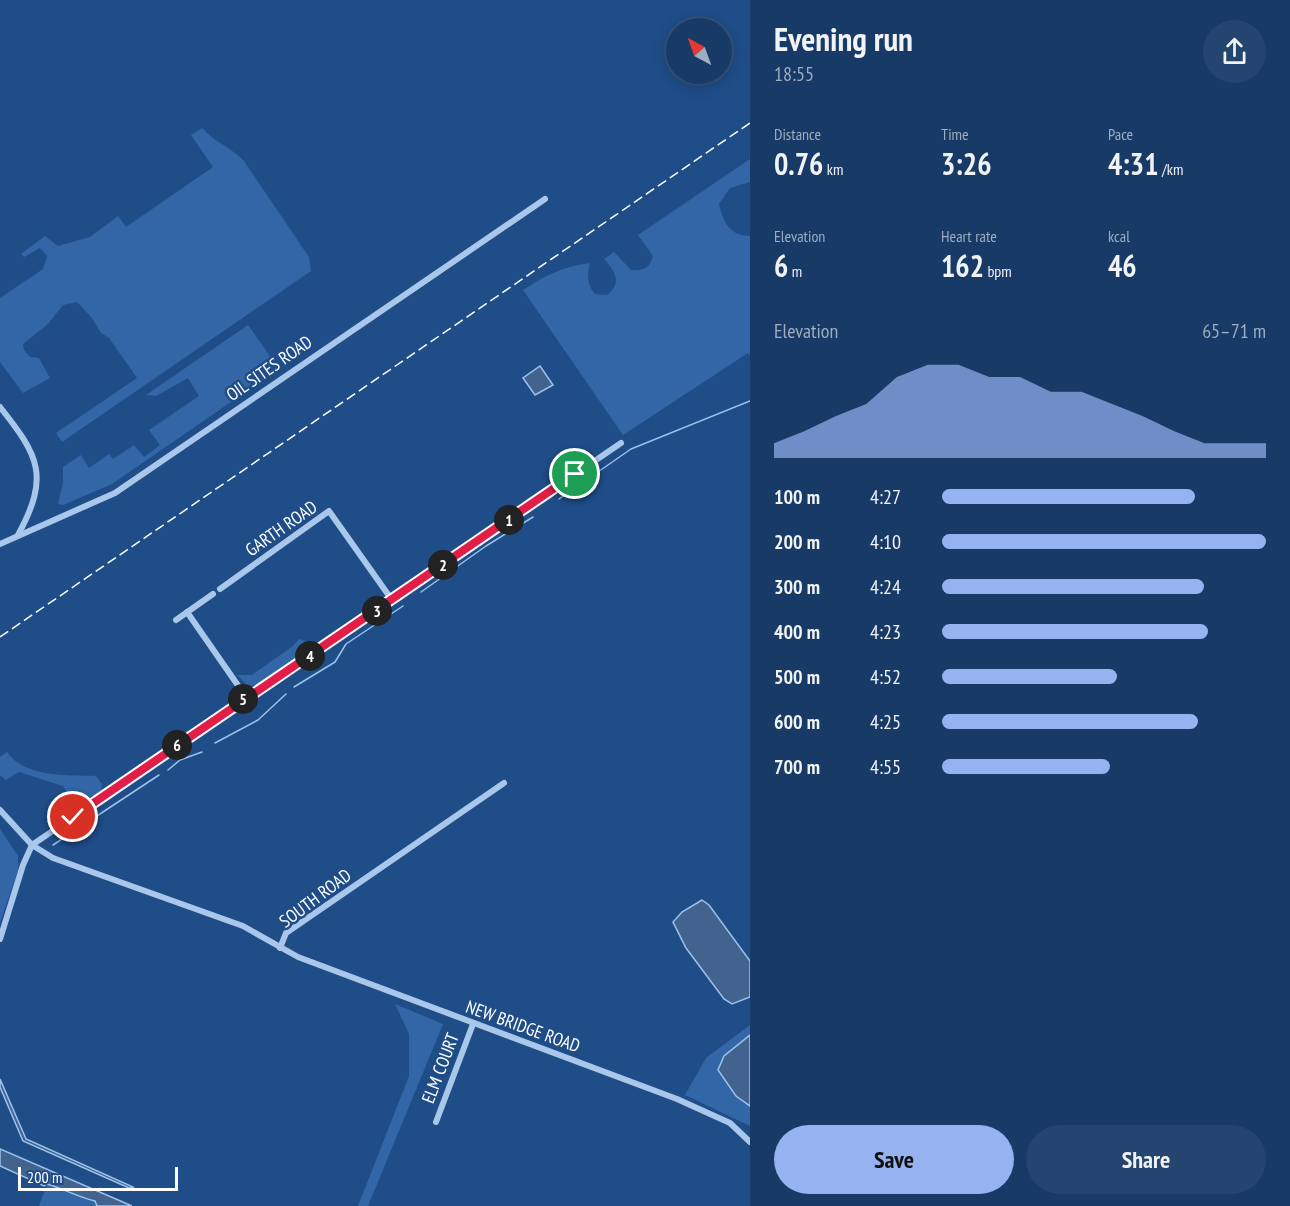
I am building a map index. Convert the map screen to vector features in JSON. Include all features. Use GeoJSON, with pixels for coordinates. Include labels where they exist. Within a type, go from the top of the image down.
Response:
{"type":"FeatureCollection","features":[{"type":"Feature","properties":{"kind":"street","name":"OIL SITES ROAD"},"geometry":{"type":"LineString","coordinates":[[0,544],[115,493],[545,199]]}},
{"type":"Feature","properties":{"kind":"street"},"geometry":{"type":"LineString","coordinates":[[0,407],[27,444],[37,475],[36,496],[18,536]]}},
{"type":"Feature","properties":{"kind":"street"},"geometry":{"type":"LineString","coordinates":[[0,939],[23,865],[32,844],[621,443]]}},
{"type":"Feature","properties":{"kind":"street","name":"GARTH ROAD"},"geometry":{"type":"LineString","coordinates":[[220,589],[329,511],[392,600]]}},
{"type":"Feature","properties":{"kind":"street"},"geometry":{"type":"LineString","coordinates":[[176,621],[213,594]]}},
{"type":"Feature","properties":{"kind":"street"},"geometry":{"type":"LineString","coordinates":[[187,612],[246,697]]}},
{"type":"Feature","properties":{"kind":"street","name":"SOUTH ROAD"},"geometry":{"type":"LineString","coordinates":[[0,810],[32,844],[75,867],[243,926],[280,948],[286,933],[504,783]]}},
{"type":"Feature","properties":{"kind":"street","name":"NEW BRIDGE ROAD"},"geometry":{"type":"LineString","coordinates":[[280,948],[473,1024],[710,1113],[730,1122],[750,1143]]}},
{"type":"Feature","properties":{"kind":"street","name":"ELM COURT"},"geometry":{"type":"LineString","coordinates":[[436,1122],[473,1024]]}},
{"type":"Feature","properties":{"kind":"shaded area"},"geometry":{"type":"Polygon","coordinates":[[[202,128],[244,161],[309,257],[311,271],[62,442],[56,433],[137,378],[109,338],[101,333],[92,318],[77,302],[63,305],[48,324],[23,344],[24,350],[30,357],[39,358],[50,378],[23,393],[0,362],[0,298],[43,269],[47,256],[40,248],[24,257],[21,254],[45,236],[58,246],[90,237],[118,216],[126,227],[213,167],[191,135],[202,128]]]}},
{"type":"Feature","properties":{"kind":"shaded area"},"geometry":{"type":"Polygon","coordinates":[[[750,159],[750,182],[730,188],[719,204],[728,227],[737,234],[750,236],[750,356],[748,353],[623,435],[523,290],[555,272],[590,263],[588,276],[590,287],[595,294],[607,295],[615,286],[616,277],[604,259],[614,252],[631,270],[645,268],[650,264],[653,256],[638,235],[750,159]]]}},
{"type":"Feature","properties":{"kind":"shaded area"},"geometry":{"type":"Polygon","coordinates":[[[248,325],[279,369],[112,484],[63,505],[58,504],[63,483],[63,467],[81,455],[89,468],[109,454],[113,459],[134,445],[144,457],[160,445],[149,430],[199,396],[188,378],[156,396],[146,395],[248,325]]]}},
{"type":"Feature","properties":{"kind":"shaded area"},"geometry":{"type":"Polygon","coordinates":[[[540,366],[553,385],[535,395],[523,378],[540,366]]]}},
{"type":"Feature","properties":{"kind":"shaded area"},"geometry":{"type":"Polygon","coordinates":[[[299,639],[308,642],[307,650],[257,685],[248,686],[237,675],[252,675],[293,646],[299,639]]]}},
{"type":"Feature","properties":{"kind":"shaded area"},"geometry":{"type":"Polygon","coordinates":[[[7,752],[25,767],[36,771],[60,775],[96,776],[102,784],[101,792],[85,798],[75,797],[70,795],[63,786],[19,772],[6,780],[0,775],[0,757],[7,752]]]}},
{"type":"Feature","properties":{"kind":"shaded area"},"geometry":{"type":"Polygon","coordinates":[[[0,829],[18,856],[18,870],[0,923],[0,829]]]}},
{"type":"Feature","properties":{"kind":"shaded area"},"geometry":{"type":"Polygon","coordinates":[[[702,900],[709,905],[750,961],[750,997],[732,1004],[724,999],[686,948],[673,922],[682,912],[702,900]]]}},
{"type":"Feature","properties":{"kind":"shaded area"},"geometry":{"type":"Polygon","coordinates":[[[395,1004],[443,1024],[368,1206],[358,1206],[409,1076],[409,1034],[395,1004]]]}},
{"type":"Feature","properties":{"kind":"shaded area"},"geometry":{"type":"Polygon","coordinates":[[[750,1025],[750,1126],[685,1095],[706,1058],[750,1025]]]}},
{"type":"Feature","properties":{"kind":"shaded area"},"geometry":{"type":"Polygon","coordinates":[[[750,1035],[750,1106],[736,1096],[718,1070],[724,1056],[750,1035]]]}},
{"type":"Feature","properties":{"kind":"shaded area"},"geometry":{"type":"Polygon","coordinates":[[[0,1079],[26,1139],[133,1187],[129,1188],[23,1141],[0,1087],[0,1079]]]}},
{"type":"Feature","properties":{"kind":"shaded area"},"geometry":{"type":"Polygon","coordinates":[[[0,1149],[132,1206],[97,1206],[95,1201],[47,1184],[44,1186],[0,1166],[0,1149]]]}},
{"type":"Feature","properties":{"kind":"shaded area"},"geometry":{"type":"Polygon","coordinates":[[[47,1184],[95,1201],[97,1206],[39,1206],[47,1184]]]}},
{"type":"Feature","properties":{"kind":"waterway"},"geometry":{"type":"LineString","coordinates":[[559,499],[631,449],[750,401]]}},
{"type":"Feature","properties":{"kind":"waterway"},"geometry":{"type":"LineString","coordinates":[[421,592],[486,546],[533,517]]}},
{"type":"Feature","properties":{"kind":"waterway"},"geometry":{"type":"LineString","coordinates":[[294,687],[335,662],[346,644],[403,606]]}},
{"type":"Feature","properties":{"kind":"waterway"},"geometry":{"type":"LineString","coordinates":[[215,743],[258,720],[286,694]]}},
{"type":"Feature","properties":{"kind":"waterway"},"geometry":{"type":"LineString","coordinates":[[168,770],[180,760],[202,752]]}},
{"type":"Feature","properties":{"kind":"waterway"},"geometry":{"type":"LineString","coordinates":[[53,845],[159,775]]}},
{"type":"Feature","properties":{"kind":"railway"},"geometry":{"type":"LineString","coordinates":[[0,637],[750,123]]}},
{"type":"Feature","properties":{"kind":"route"},"geometry":{"type":"LineString","coordinates":[[73,817],[575,474]]}}]}
